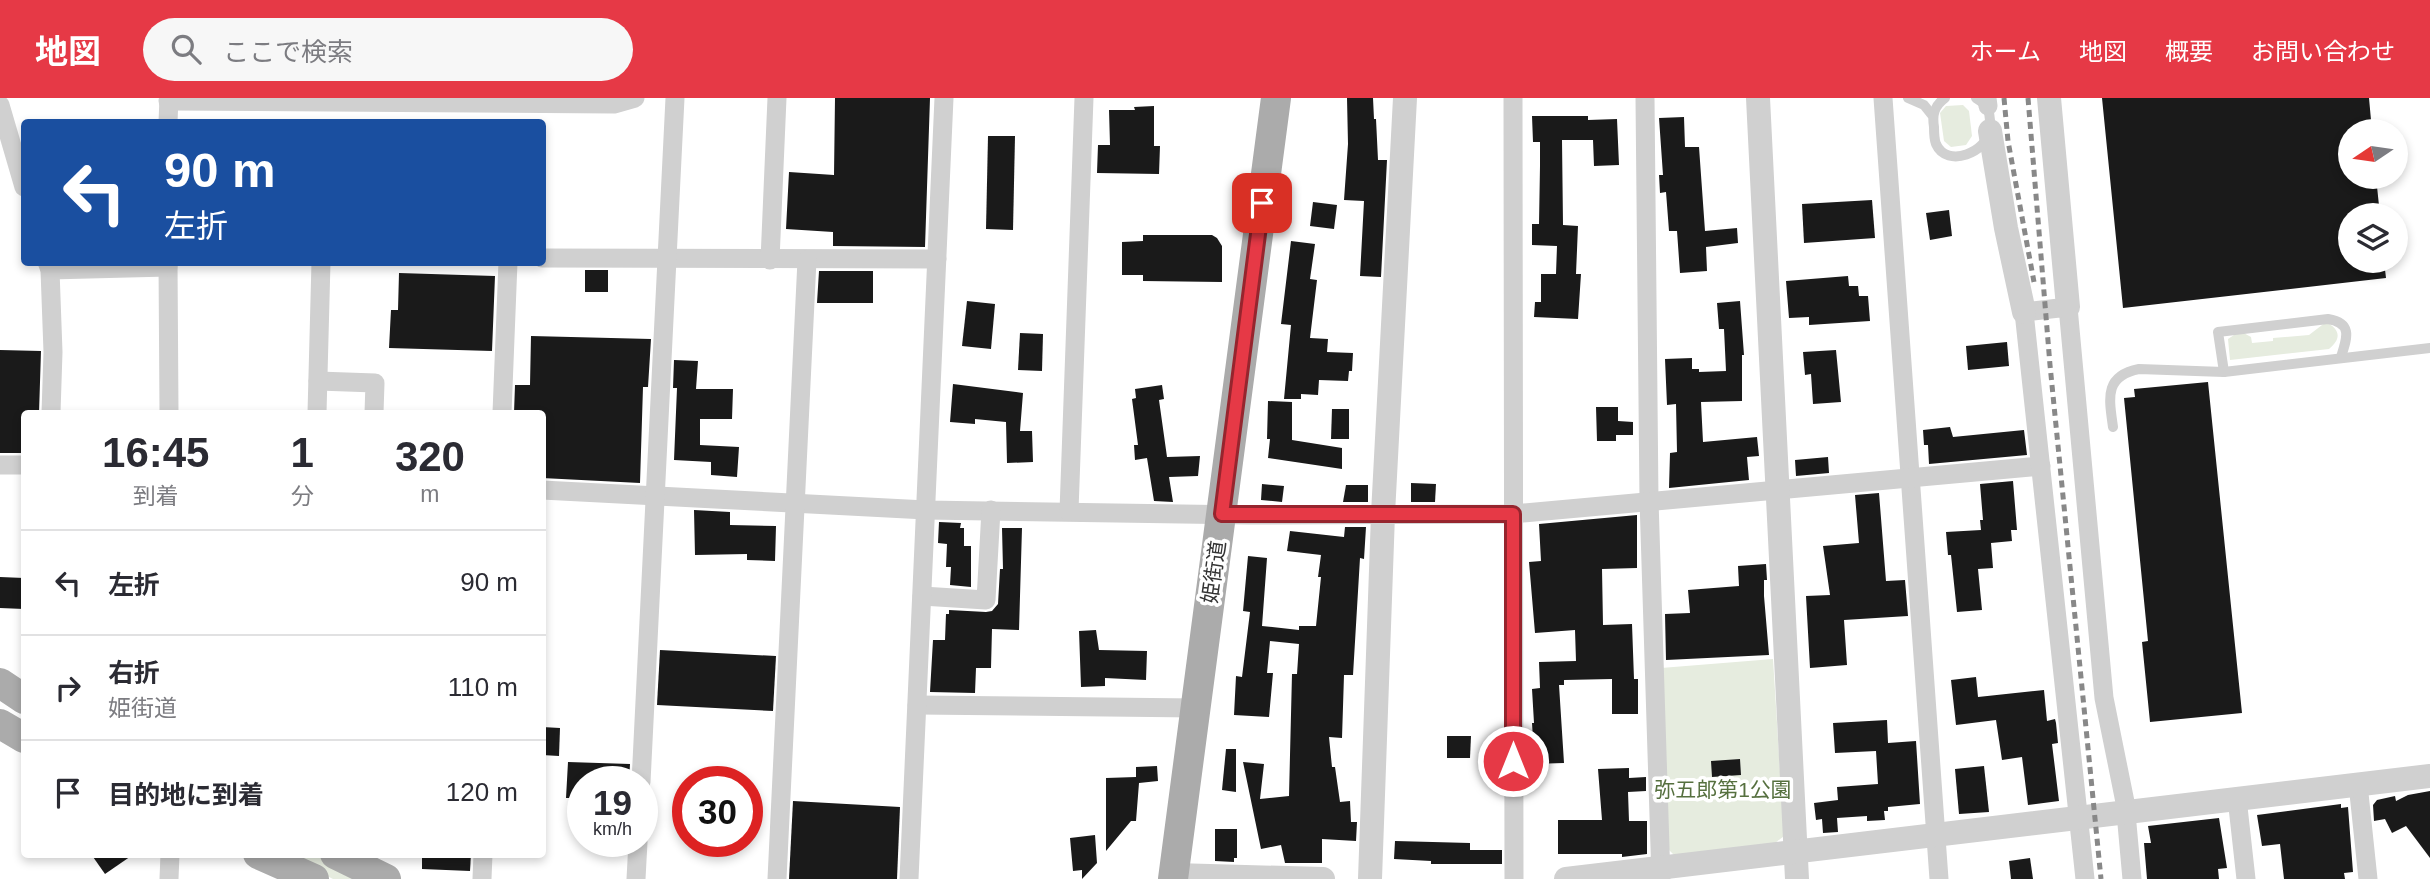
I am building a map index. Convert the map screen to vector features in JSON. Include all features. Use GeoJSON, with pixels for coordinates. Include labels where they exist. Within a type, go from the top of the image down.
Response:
{"type":"FeatureCollection","features":[{"type":"Feature","properties":{"kind":"main road","name":"姫街道"},"geometry":{"type":"LineString","coordinates":[[1173,877],[1276,98]]}},
{"type":"Feature","properties":{"kind":"main road"},"geometry":{"type":"LineString","coordinates":[[0,683],[21,697]]}},
{"type":"Feature","properties":{"kind":"main road"},"geometry":{"type":"LineString","coordinates":[[0,724],[21,736]]}},
{"type":"Feature","properties":{"kind":"main road"},"geometry":{"type":"LineString","coordinates":[[267,858],[314,879]]}},
{"type":"Feature","properties":{"kind":"main road"},"geometry":{"type":"LineString","coordinates":[[343,858],[386,879]]}},
{"type":"Feature","properties":{"kind":"street"},"geometry":{"type":"LineString","coordinates":[[168,119],[169,100],[614,104],[635,98]]}},
{"type":"Feature","properties":{"kind":"street"},"geometry":{"type":"LineString","coordinates":[[642,766],[675,98]]}},
{"type":"Feature","properties":{"kind":"street"},"geometry":{"type":"LineString","coordinates":[[770,260],[777,98]]}},
{"type":"Feature","properties":{"kind":"street"},"geometry":{"type":"LineString","coordinates":[[909,879],[944,98]]}},
{"type":"Feature","properties":{"kind":"street"},"geometry":{"type":"LineString","coordinates":[[1069,511],[1084,98]]}},
{"type":"Feature","properties":{"kind":"street"},"geometry":{"type":"LineString","coordinates":[[1370,879],[1383,514],[1405,98]]}},
{"type":"Feature","properties":{"kind":"street"},"geometry":{"type":"LineString","coordinates":[[1513,98],[1514,879]]}},
{"type":"Feature","properties":{"kind":"street"},"geometry":{"type":"LineString","coordinates":[[1645,98],[1649,500],[1661,874]]}},
{"type":"Feature","properties":{"kind":"street"},"geometry":{"type":"LineString","coordinates":[[1758,98],[1797,879]]}},
{"type":"Feature","properties":{"kind":"street"},"geometry":{"type":"LineString","coordinates":[[1882,98],[1912,477],[1939,879]]}},
{"type":"Feature","properties":{"kind":"street"},"geometry":{"type":"LineString","coordinates":[[2049,98],[2104,698],[2126,813],[2132,879]]}},
{"type":"Feature","properties":{"kind":"street"},"geometry":{"type":"LineString","coordinates":[[0,105],[21,177]]}},
{"type":"Feature","properties":{"kind":"street"},"geometry":{"type":"LineString","coordinates":[[1985,108],[2024,313],[2085,879]]}},
{"type":"Feature","properties":{"kind":"street"},"geometry":{"type":"LineString","coordinates":[[546,258],[937,259]]}},
{"type":"Feature","properties":{"kind":"street"},"geometry":{"type":"LineString","coordinates":[[778,879],[807,260]]}},
{"type":"Feature","properties":{"kind":"street"},"geometry":{"type":"LineString","coordinates":[[49,266],[53,352],[51,410]]}},
{"type":"Feature","properties":{"kind":"street"},"geometry":{"type":"LineString","coordinates":[[168,266],[169,410]]}},
{"type":"Feature","properties":{"kind":"street"},"geometry":{"type":"LineString","coordinates":[[317,410],[321,266]]}},
{"type":"Feature","properties":{"kind":"street"},"geometry":{"type":"LineString","coordinates":[[502,410],[508,266]]}},
{"type":"Feature","properties":{"kind":"street"},"geometry":{"type":"LineString","coordinates":[[2024,313],[2068,307]]}},
{"type":"Feature","properties":{"kind":"street"},"geometry":{"type":"LineString","coordinates":[[318,381],[375,383],[374,410]]}},
{"type":"Feature","properties":{"kind":"street"},"geometry":{"type":"LineString","coordinates":[[0,465],[21,465]]}},
{"type":"Feature","properties":{"kind":"street"},"geometry":{"type":"LineString","coordinates":[[546,490],[926,510],[1513,514],[2041,466]]}},
{"type":"Feature","properties":{"kind":"street"},"geometry":{"type":"LineString","coordinates":[[922,596],[986,600],[991,510]]}},
{"type":"Feature","properties":{"kind":"street"},"geometry":{"type":"LineString","coordinates":[[917,705],[1196,708]]}},
{"type":"Feature","properties":{"kind":"street"},"geometry":{"type":"LineString","coordinates":[[1566,879],[1661,874],[1796,852],[1935,834],[2430,776]]}},
{"type":"Feature","properties":{"kind":"street"},"geometry":{"type":"LineString","coordinates":[[2358,784],[2368,879]]}},
{"type":"Feature","properties":{"kind":"street"},"geometry":{"type":"LineString","coordinates":[[2237,798],[2246,879]]}},
{"type":"Feature","properties":{"kind":"street"},"geometry":{"type":"LineString","coordinates":[[636,879],[637,857]]}},
{"type":"Feature","properties":{"kind":"street"},"geometry":{"type":"LineString","coordinates":[[160,879],[169,879],[170,858]]}},
{"type":"Feature","properties":{"kind":"street"},"geometry":{"type":"LineString","coordinates":[[482,879],[483,858]]}},
{"type":"Feature","properties":{"kind":"street"},"geometry":{"type":"LineString","coordinates":[[1173,877],[1323,879]]}},
{"type":"Feature","properties":{"kind":"lane"},"geometry":{"type":"LineString","coordinates":[[1908,98],[1924,105],[1932,115],[1935,143],[1941,151],[1951,156],[1971,154],[1985,140],[1985,108]]}},
{"type":"Feature","properties":{"kind":"lane"},"geometry":{"type":"LineString","coordinates":[[1932,115],[1939,102],[1945,98]]}},
{"type":"Feature","properties":{"kind":"lane"},"geometry":{"type":"LineString","coordinates":[[2224,372],[2218,332],[2328,319],[2338,321],[2348,335],[2341,357]]}},
{"type":"Feature","properties":{"kind":"lane"},"geometry":{"type":"LineString","coordinates":[[2112,427],[2111,388],[2119,375],[2127,371],[2139,369],[2224,372],[2430,348]]}},
{"type":"Feature","properties":{"kind":"green space"},"geometry":{"type":"Polygon","coordinates":[[[1963,105],[1969,111],[1972,136],[1966,145],[1951,147],[1944,141],[1940,113],[1946,106],[1963,105]]]}},
{"type":"Feature","properties":{"kind":"green space"},"geometry":{"type":"Polygon","coordinates":[[[2326,322],[2338,335],[2336,342],[2329,349],[2230,360],[2228,339],[2240,331],[2251,337],[2252,343],[2273,341],[2273,338],[2309,335],[2326,322]]]}},
{"type":"Feature","properties":{"kind":"green space","name":"弥五郎第1公園"},"geometry":{"type":"Polygon","coordinates":[[[1773,659],[1784,836],[1775,843],[1674,855],[1666,847],[1661,668],[1773,659]]]}},
{"type":"Feature","properties":{"kind":"green space"},"geometry":{"type":"Polygon","coordinates":[[[293,858],[330,858],[375,879],[333,879],[293,858]]]}},
{"type":"Feature","properties":{"kind":"building"},"geometry":{"type":"Polygon","coordinates":[[[835,98],[930,98],[925,247],[833,246],[833,232],[786,229],[789,172],[834,175],[835,98]]]}},
{"type":"Feature","properties":{"kind":"building"},"geometry":{"type":"Polygon","coordinates":[[[1347,98],[1373,98],[1378,160],[1387,160],[1381,277],[1360,276],[1364,201],[1344,200],[1348,144],[1347,98]]]}},
{"type":"Feature","properties":{"kind":"building"},"geometry":{"type":"Polygon","coordinates":[[[2102,98],[2369,98],[2371,119],[2338,119],[2338,189],[2377,189],[2379,203],[2338,203],[2338,273],[2385,273],[2386,278],[2123,308],[2102,98]]]}},
{"type":"Feature","properties":{"kind":"building"},"geometry":{"type":"Polygon","coordinates":[[[1154,106],[1154,146],[1160,146],[1159,174],[1097,173],[1098,145],[1110,145],[1109,110],[1135,110],[1134,107],[1154,106]]]}},
{"type":"Feature","properties":{"kind":"building"},"geometry":{"type":"Polygon","coordinates":[[[1532,116],[1617,119],[1619,165],[1594,166],[1593,140],[1562,140],[1563,225],[1578,226],[1576,274],[1581,274],[1578,319],[1534,317],[1535,302],[1541,302],[1541,274],[1556,274],[1557,246],[1532,245],[1532,224],[1539,224],[1540,142],[1533,142],[1532,116]]]}},
{"type":"Feature","properties":{"kind":"building"},"geometry":{"type":"Polygon","coordinates":[[[1684,117],[1685,147],[1699,147],[1705,231],[1737,228],[1738,243],[1706,247],[1707,271],[1680,273],[1677,231],[1669,231],[1666,192],[1660,193],[1659,175],[1663,175],[1659,118],[1684,117]]]}},
{"type":"Feature","properties":{"kind":"building"},"geometry":{"type":"Polygon","coordinates":[[[988,136],[1015,136],[1013,230],[986,229],[988,136]]]}},
{"type":"Feature","properties":{"kind":"building"},"geometry":{"type":"Polygon","coordinates":[[[1872,200],[1875,238],[1804,243],[1802,204],[1872,200]]]}},
{"type":"Feature","properties":{"kind":"building"},"geometry":{"type":"Polygon","coordinates":[[[1313,202],[1337,205],[1334,229],[1310,226],[1313,202]]]}},
{"type":"Feature","properties":{"kind":"building"},"geometry":{"type":"Polygon","coordinates":[[[1949,210],[1952,236],[1930,240],[1926,213],[1949,210]]]}},
{"type":"Feature","properties":{"kind":"building"},"geometry":{"type":"Polygon","coordinates":[[[1143,235],[1212,235],[1222,246],[1222,282],[1143,281],[1143,275],[1122,275],[1122,242],[1143,241],[1143,235]]]}},
{"type":"Feature","properties":{"kind":"building"},"geometry":{"type":"Polygon","coordinates":[[[1291,241],[1315,244],[1310,279],[1317,280],[1310,338],[1328,339],[1327,352],[1353,353],[1352,371],[1349,371],[1348,381],[1319,380],[1318,395],[1301,394],[1301,399],[1284,399],[1291,325],[1281,324],[1291,241]]]}},
{"type":"Feature","properties":{"kind":"building"},"geometry":{"type":"Polygon","coordinates":[[[585,270],[608,270],[608,292],[585,292],[585,270]]]}},
{"type":"Feature","properties":{"kind":"building"},"geometry":{"type":"Polygon","coordinates":[[[819,271],[873,271],[873,303],[817,303],[819,271]]]}},
{"type":"Feature","properties":{"kind":"building"},"geometry":{"type":"Polygon","coordinates":[[[399,273],[495,276],[492,351],[389,348],[391,310],[398,310],[399,273]]]}},
{"type":"Feature","properties":{"kind":"building"},"geometry":{"type":"Polygon","coordinates":[[[1848,276],[1849,286],[1858,286],[1859,296],[1868,296],[1870,321],[1809,325],[1809,317],[1789,318],[1786,281],[1848,276]]]}},
{"type":"Feature","properties":{"kind":"building"},"geometry":{"type":"Polygon","coordinates":[[[967,301],[995,304],[991,349],[962,346],[967,301]]]}},
{"type":"Feature","properties":{"kind":"building"},"geometry":{"type":"Polygon","coordinates":[[[1740,301],[1744,355],[1742,401],[1701,402],[1703,442],[1757,437],[1759,456],[1747,457],[1749,480],[1669,488],[1670,453],[1677,452],[1676,404],[1667,405],[1665,359],[1692,358],[1692,369],[1699,369],[1699,372],[1726,371],[1724,329],[1719,329],[1717,303],[1740,301]]]}},
{"type":"Feature","properties":{"kind":"building"},"geometry":{"type":"Polygon","coordinates":[[[1020,333],[1043,334],[1042,371],[1018,370],[1020,333]]]}},
{"type":"Feature","properties":{"kind":"building"},"geometry":{"type":"Polygon","coordinates":[[[531,336],[651,339],[648,387],[643,387],[640,483],[546,478],[546,410],[514,410],[515,385],[530,385],[531,336]]]}},
{"type":"Feature","properties":{"kind":"building"},"geometry":{"type":"Polygon","coordinates":[[[2007,342],[2009,366],[1968,370],[1966,346],[2007,342]]]}},
{"type":"Feature","properties":{"kind":"building"},"geometry":{"type":"Polygon","coordinates":[[[0,350],[41,351],[39,410],[21,410],[21,453],[0,453],[0,350]]]}},
{"type":"Feature","properties":{"kind":"building"},"geometry":{"type":"Polygon","coordinates":[[[1836,350],[1841,402],[1813,404],[1811,374],[1805,375],[1803,352],[1836,350]]]}},
{"type":"Feature","properties":{"kind":"building"},"geometry":{"type":"Polygon","coordinates":[[[674,360],[698,361],[696,389],[733,389],[732,419],[700,419],[700,445],[739,447],[737,477],[711,475],[711,462],[674,460],[677,388],[673,388],[674,360]]]}},
{"type":"Feature","properties":{"kind":"building"},"geometry":{"type":"Polygon","coordinates":[[[2208,382],[2242,713],[2150,722],[2142,642],[2148,641],[2124,398],[2135,397],[2134,389],[2208,382]]]}},
{"type":"Feature","properties":{"kind":"building"},"geometry":{"type":"Polygon","coordinates":[[[953,384],[1023,393],[1020,431],[1032,431],[1033,462],[1007,463],[1006,422],[975,419],[975,424],[950,422],[953,384]]]}},
{"type":"Feature","properties":{"kind":"building"},"geometry":{"type":"Polygon","coordinates":[[[1162,385],[1164,399],[1159,400],[1167,457],[1200,456],[1198,476],[1169,477],[1173,502],[1154,501],[1147,458],[1135,460],[1134,445],[1138,445],[1132,399],[1136,398],[1135,389],[1162,385]]]}},
{"type":"Feature","properties":{"kind":"building"},"geometry":{"type":"Polygon","coordinates":[[[1268,401],[1292,402],[1292,440],[1342,448],[1342,469],[1268,458],[1268,401]]]}},
{"type":"Feature","properties":{"kind":"building"},"geometry":{"type":"Polygon","coordinates":[[[1596,407],[1618,407],[1618,421],[1633,422],[1633,435],[1616,435],[1616,441],[1597,441],[1596,407]]]}},
{"type":"Feature","properties":{"kind":"building"},"geometry":{"type":"Polygon","coordinates":[[[1332,409],[1349,409],[1349,439],[1331,439],[1332,409]]]}},
{"type":"Feature","properties":{"kind":"building"},"geometry":{"type":"Polygon","coordinates":[[[1950,427],[1953,437],[2024,430],[2027,455],[1929,464],[1928,445],[1924,445],[1923,430],[1950,427]]]}},
{"type":"Feature","properties":{"kind":"building"},"geometry":{"type":"Polygon","coordinates":[[[1828,457],[1829,473],[1796,476],[1795,460],[1828,457]]]}},
{"type":"Feature","properties":{"kind":"building"},"geometry":{"type":"Polygon","coordinates":[[[2013,481],[2017,530],[2011,530],[2012,541],[1991,543],[1993,568],[1978,569],[1982,610],[1957,612],[1946,532],[1981,530],[1980,520],[1983,520],[1980,484],[2013,481]]]}},
{"type":"Feature","properties":{"kind":"building"},"geometry":{"type":"Polygon","coordinates":[[[1411,483],[1436,484],[1435,502],[1411,502],[1411,483]]]}},
{"type":"Feature","properties":{"kind":"building"},"geometry":{"type":"Polygon","coordinates":[[[1262,484],[1284,486],[1282,502],[1261,500],[1262,484]]]}},
{"type":"Feature","properties":{"kind":"building"},"geometry":{"type":"Polygon","coordinates":[[[1346,485],[1368,485],[1368,502],[1343,502],[1346,485]]]}},
{"type":"Feature","properties":{"kind":"building"},"geometry":{"type":"Polygon","coordinates":[[[1879,493],[1886,581],[1905,580],[1908,616],[1844,620],[1847,665],[1810,668],[1806,596],[1830,595],[1823,546],[1859,543],[1855,495],[1879,493]]]}},
{"type":"Feature","properties":{"kind":"building"},"geometry":{"type":"Polygon","coordinates":[[[694,510],[730,512],[730,525],[776,526],[775,561],[747,560],[747,554],[695,555],[694,510]]]}},
{"type":"Feature","properties":{"kind":"building"},"geometry":{"type":"Polygon","coordinates":[[[1637,515],[1637,568],[1602,569],[1603,625],[1632,624],[1634,679],[1638,679],[1638,714],[1612,714],[1612,679],[1564,680],[1564,685],[1559,685],[1564,763],[1532,764],[1532,689],[1540,688],[1539,662],[1576,661],[1575,630],[1535,633],[1529,562],[1541,561],[1539,524],[1637,515]]]}},
{"type":"Feature","properties":{"kind":"building"},"geometry":{"type":"Polygon","coordinates":[[[939,522],[961,523],[960,528],[964,528],[964,546],[971,546],[971,587],[950,585],[951,567],[946,567],[947,544],[938,543],[939,522]]]}},
{"type":"Feature","properties":{"kind":"building"},"geometry":{"type":"Polygon","coordinates":[[[1345,527],[1366,527],[1364,559],[1360,558],[1353,675],[1344,675],[1342,738],[1329,737],[1340,802],[1350,801],[1351,822],[1357,822],[1356,841],[1322,839],[1322,863],[1285,863],[1281,845],[1261,849],[1243,762],[1264,764],[1260,799],[1289,796],[1292,674],[1297,674],[1299,644],[1270,641],[1267,673],[1273,673],[1269,717],[1234,715],[1236,676],[1242,677],[1250,612],[1243,611],[1248,556],[1267,558],[1262,626],[1299,630],[1299,626],[1316,626],[1321,555],[1287,551],[1290,531],[1344,537],[1345,527]]]}},
{"type":"Feature","properties":{"kind":"building"},"geometry":{"type":"Polygon","coordinates":[[[1002,528],[1022,528],[1019,630],[992,629],[991,668],[976,668],[975,693],[930,692],[933,640],[945,640],[946,614],[949,614],[949,610],[986,612],[992,611],[998,604],[1000,569],[1003,569],[1002,528]]]}},
{"type":"Feature","properties":{"kind":"building"},"geometry":{"type":"Polygon","coordinates":[[[1766,564],[1764,596],[1769,655],[1666,660],[1665,614],[1690,613],[1688,590],[1739,586],[1738,566],[1766,564]]]}},
{"type":"Feature","properties":{"kind":"building"},"geometry":{"type":"Polygon","coordinates":[[[0,577],[21,578],[21,609],[0,608],[0,577]]]}},
{"type":"Feature","properties":{"kind":"building"},"geometry":{"type":"Polygon","coordinates":[[[1096,630],[1099,650],[1147,651],[1146,680],[1105,678],[1105,686],[1081,687],[1079,631],[1096,630]]]}},
{"type":"Feature","properties":{"kind":"building"},"geometry":{"type":"Polygon","coordinates":[[[660,650],[776,656],[773,711],[657,705],[660,650]]]}},
{"type":"Feature","properties":{"kind":"building"},"geometry":{"type":"Polygon","coordinates":[[[1976,677],[1978,697],[2044,690],[2047,721],[2055,719],[2056,723],[2058,743],[2052,744],[2059,801],[2028,805],[2022,757],[2002,760],[1996,720],[1956,725],[1951,680],[1976,677]]]}},
{"type":"Feature","properties":{"kind":"building"},"geometry":{"type":"Polygon","coordinates":[[[1887,720],[1888,743],[1916,741],[1920,804],[1888,807],[1888,811],[1884,811],[1885,820],[1867,821],[1867,816],[1837,818],[1838,832],[1823,833],[1822,819],[1816,820],[1814,803],[1838,800],[1837,787],[1878,784],[1876,751],[1835,753],[1833,723],[1887,720]]]}},
{"type":"Feature","properties":{"kind":"building"},"geometry":{"type":"Polygon","coordinates":[[[546,727],[560,728],[559,756],[546,755],[546,727]]]}},
{"type":"Feature","properties":{"kind":"building"},"geometry":{"type":"Polygon","coordinates":[[[1447,736],[1471,736],[1470,758],[1447,758],[1447,736]]]}},
{"type":"Feature","properties":{"kind":"building"},"geometry":{"type":"Polygon","coordinates":[[[1226,749],[1236,749],[1236,792],[1222,790],[1226,749]]]}},
{"type":"Feature","properties":{"kind":"building"},"geometry":{"type":"Polygon","coordinates":[[[1740,759],[1741,775],[1712,777],[1711,761],[1740,759]]]}},
{"type":"Feature","properties":{"kind":"building"},"geometry":{"type":"Polygon","coordinates":[[[568,762],[630,764],[630,766],[568,766],[568,762]]]}},
{"type":"Feature","properties":{"kind":"building"},"geometry":{"type":"Polygon","coordinates":[[[1157,766],[1158,781],[1139,783],[1136,821],[1131,821],[1106,851],[1106,778],[1136,777],[1136,767],[1157,766]]]}},
{"type":"Feature","properties":{"kind":"building"},"geometry":{"type":"Polygon","coordinates":[[[1984,766],[1989,812],[1959,814],[1955,769],[1984,766]]]}},
{"type":"Feature","properties":{"kind":"building"},"geometry":{"type":"Polygon","coordinates":[[[1629,768],[1629,778],[1646,777],[1646,791],[1628,792],[1629,821],[1647,821],[1647,854],[1622,857],[1622,854],[1558,854],[1558,820],[1602,820],[1598,769],[1629,768]]]}},
{"type":"Feature","properties":{"kind":"building"},"geometry":{"type":"Polygon","coordinates":[[[2430,791],[2430,858],[2406,826],[2392,833],[2385,819],[2374,821],[2373,805],[2377,800],[2395,796],[2396,801],[2408,795],[2430,791]]]}},
{"type":"Feature","properties":{"kind":"building"},"geometry":{"type":"Polygon","coordinates":[[[793,801],[900,807],[897,879],[789,879],[793,801]]]}},
{"type":"Feature","properties":{"kind":"building"},"geometry":{"type":"Polygon","coordinates":[[[2341,804],[2341,808],[2348,807],[2353,872],[2344,873],[2345,879],[2284,879],[2280,844],[2262,846],[2257,815],[2341,804]]]}},
{"type":"Feature","properties":{"kind":"building"},"geometry":{"type":"Polygon","coordinates":[[[2219,818],[2227,868],[2218,869],[2219,879],[2147,879],[2144,843],[2151,843],[2148,826],[2219,818]]]}},
{"type":"Feature","properties":{"kind":"building"},"geometry":{"type":"Polygon","coordinates":[[[1215,829],[1237,829],[1237,858],[1234,858],[1234,862],[1215,861],[1215,829]]]}},
{"type":"Feature","properties":{"kind":"building"},"geometry":{"type":"Polygon","coordinates":[[[1095,835],[1097,863],[1082,879],[1082,870],[1073,871],[1070,838],[1095,835]]]}},
{"type":"Feature","properties":{"kind":"building"},"geometry":{"type":"Polygon","coordinates":[[[1395,841],[1470,843],[1470,850],[1502,850],[1502,864],[1431,864],[1431,861],[1394,859],[1395,841]]]}},
{"type":"Feature","properties":{"kind":"building"},"geometry":{"type":"Polygon","coordinates":[[[94,858],[128,858],[105,874],[94,858]]]}},
{"type":"Feature","properties":{"kind":"building"},"geometry":{"type":"Polygon","coordinates":[[[422,858],[471,858],[470,871],[422,869],[422,858]]]}},
{"type":"Feature","properties":{"kind":"building"},"geometry":{"type":"Polygon","coordinates":[[[2030,858],[2033,879],[2011,879],[2009,861],[2030,858]]]}},
{"type":"Feature","properties":{"kind":"railway"},"geometry":{"type":"LineString","coordinates":[[2004,98],[2008,141],[2034,282]]}},
{"type":"Feature","properties":{"kind":"railway"},"geometry":{"type":"LineString","coordinates":[[2028,98],[2050,365],[2101,879]]}},
{"type":"Feature","properties":{"kind":"route"},"geometry":{"type":"LineString","coordinates":[[1262,203],[1222,514],[1513,514],[1513,761]]}}]}
